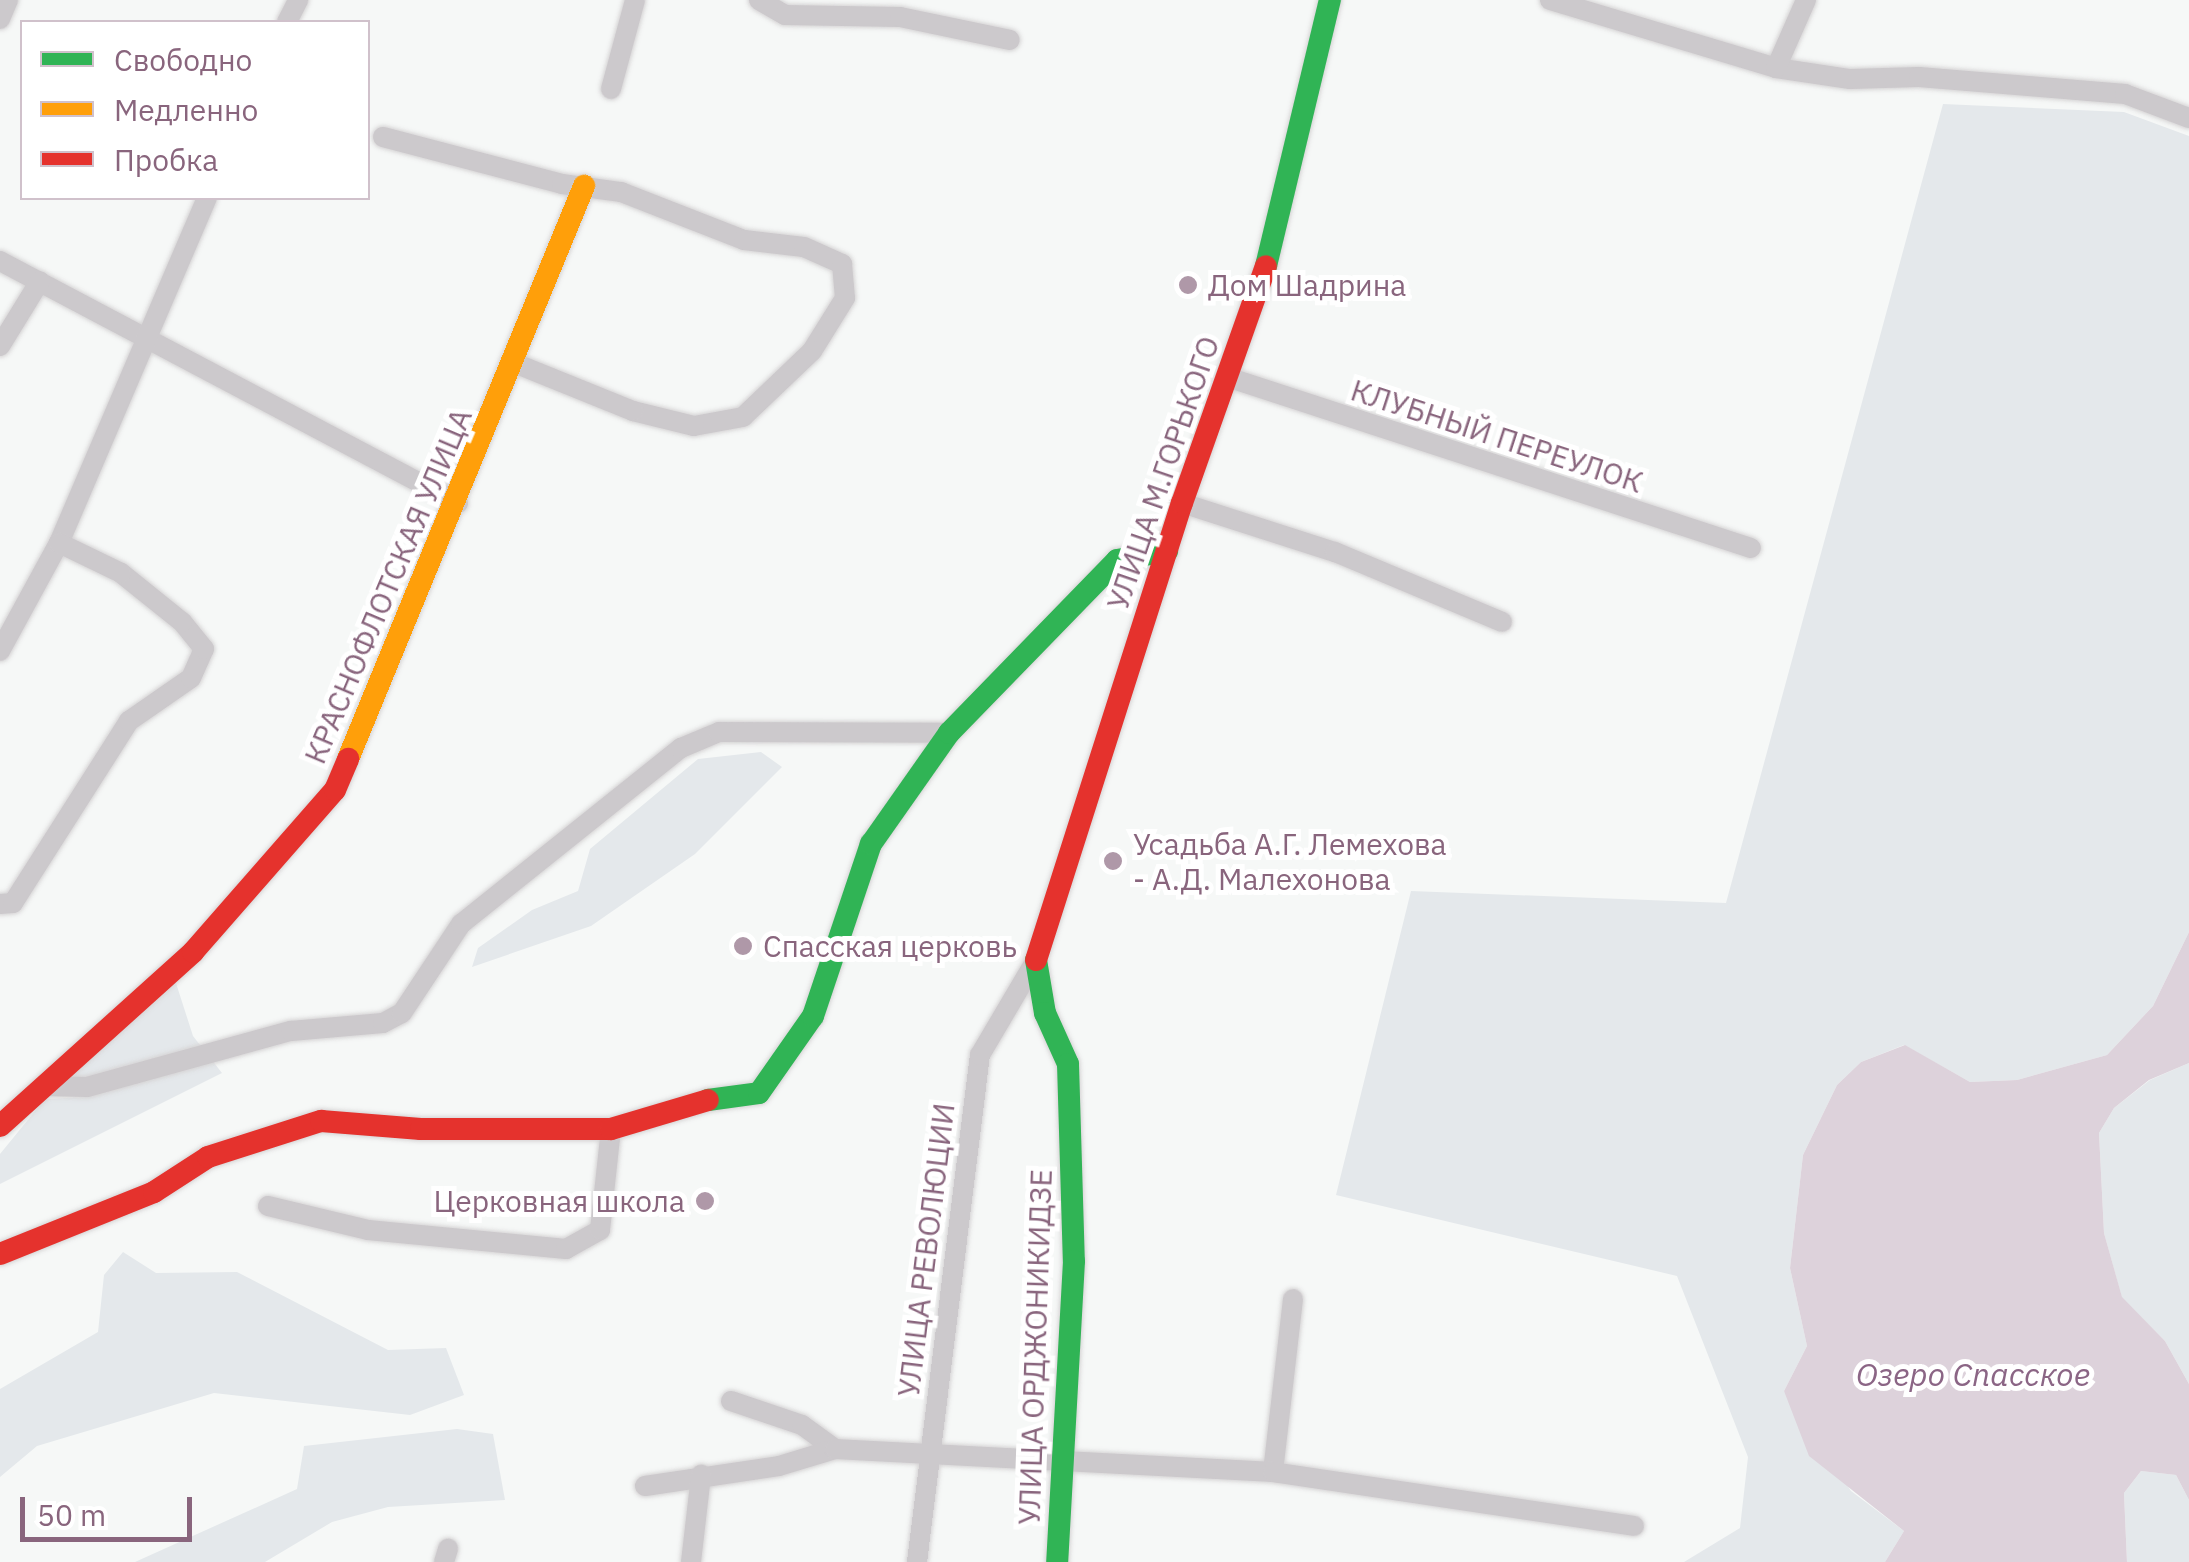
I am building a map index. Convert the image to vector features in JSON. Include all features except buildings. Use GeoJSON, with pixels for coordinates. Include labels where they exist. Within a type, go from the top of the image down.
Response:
{"type":"FeatureCollection","features":[{"type":"Feature","properties":{"kind":"street"},"geometry":{"type":"LineString","coordinates":[[0,19],[8,0]]}},
{"type":"Feature","properties":{"kind":"street"},"geometry":{"type":"LineString","coordinates":[[611,89],[635,0]]}},
{"type":"Feature","properties":{"kind":"street"},"geometry":{"type":"LineString","coordinates":[[759,0],[785,15],[900,16],[1010,40]]}},
{"type":"Feature","properties":{"kind":"street","name":"УЛИЦА М.ГОРЬКОГО"},"geometry":{"type":"LineString","coordinates":[[1036,960],[1182,503],[1279,228],[1330,0]]}},
{"type":"Feature","properties":{"kind":"street"},"geometry":{"type":"LineString","coordinates":[[1550,0],[1776,68],[1850,79],[1918,77],[2126,94],[2189,118]]}},
{"type":"Feature","properties":{"kind":"street"},"geometry":{"type":"LineString","coordinates":[[1776,68],[1806,0]]}},
{"type":"Feature","properties":{"kind":"street"},"geometry":{"type":"LineString","coordinates":[[384,137],[622,192],[744,240],[804,247],[842,264],[845,298],[812,351],[743,417],[694,426],[633,411],[514,363]]}},
{"type":"Feature","properties":{"kind":"street","name":"КРАСНОФЛОТСКАЯ УЛИЦА"},"geometry":{"type":"LineString","coordinates":[[0,1126],[194,952],[335,790],[458,503],[584,186]]}},
{"type":"Feature","properties":{"kind":"street"},"geometry":{"type":"LineString","coordinates":[[0,652],[59,543],[205,200]]}},
{"type":"Feature","properties":{"kind":"street"},"geometry":{"type":"LineString","coordinates":[[0,261],[458,503]]}},
{"type":"Feature","properties":{"kind":"street"},"geometry":{"type":"LineString","coordinates":[[0,346],[40,281]]}},
{"type":"Feature","properties":{"kind":"street","name":"КЛУБНЫЙ ПЕРЕУЛОК"},"geometry":{"type":"LineString","coordinates":[[1226,377],[1751,548]]}},
{"type":"Feature","properties":{"kind":"street"},"geometry":{"type":"LineString","coordinates":[[1182,503],[1335,552],[1502,622]]}},
{"type":"Feature","properties":{"kind":"street"},"geometry":{"type":"LineString","coordinates":[[0,904],[13,903],[129,721],[191,678],[204,649],[182,622],[121,573],[59,543]]}},
{"type":"Feature","properties":{"kind":"street"},"geometry":{"type":"LineString","coordinates":[[0,1254],[154,1192],[208,1156],[320,1121],[421,1129],[611,1129],[686,1103],[759,1092],[813,1016],[871,844],[949,734],[1117,560],[1166,552]]}},
{"type":"Feature","properties":{"kind":"street"},"geometry":{"type":"LineString","coordinates":[[45,1086],[87,1087],[291,1031],[384,1023],[402,1013],[462,924],[681,748],[719,732],[949,734]]}},
{"type":"Feature","properties":{"kind":"street","name":"УЛИЦА РЕВОЛЮЦИИ"},"geometry":{"type":"LineString","coordinates":[[917,1562],[980,1055],[1036,960]]}},
{"type":"Feature","properties":{"kind":"street","name":"УЛИЦА ОРДЖОНИКИДЗЕ"},"geometry":{"type":"LineString","coordinates":[[1036,960],[1045,1014],[1068,1064],[1074,1261],[1058,1562]]}},
{"type":"Feature","properties":{"kind":"street"},"geometry":{"type":"LineString","coordinates":[[268,1206],[368,1230],[566,1249],[600,1230],[611,1129]]}},
{"type":"Feature","properties":{"kind":"street"},"geometry":{"type":"LineString","coordinates":[[1273,1472],[1294,1299]]}},
{"type":"Feature","properties":{"kind":"street"},"geometry":{"type":"LineString","coordinates":[[731,1401],[802,1425],[835,1450]]}},
{"type":"Feature","properties":{"kind":"street"},"geometry":{"type":"LineString","coordinates":[[645,1486],[779,1466],[835,1450],[930,1458],[1273,1472],[1634,1526]]}},
{"type":"Feature","properties":{"kind":"street"},"geometry":{"type":"LineString","coordinates":[[691,1562],[701,1475]]}},
{"type":"Feature","properties":{"kind":"shaded area"},"geometry":{"type":"Polygon","coordinates":[[[1943,104],[2124,112],[2189,136],[2189,932],[2153,1006],[2107,1055],[2017,1080],[1970,1082],[1904,1045],[1861,1062],[1837,1085],[1803,1155],[1790,1268],[1807,1346],[1784,1391],[1851,1491],[1904,1531],[1885,1562],[1684,1562],[1740,1528],[1748,1457],[1677,1276],[1336,1195],[1411,891],[1726,903],[1943,104]]]}},
{"type":"Feature","properties":{"kind":"shaded area"},"geometry":{"type":"Polygon","coordinates":[[[761,752],[782,767],[695,854],[591,926],[472,967],[478,948],[532,910],[578,891],[590,849],[698,759],[761,752]]]}},
{"type":"Feature","properties":{"kind":"shaded area"},"geometry":{"type":"Polygon","coordinates":[[[175,980],[193,1036],[222,1073],[0,1184],[0,1154],[45,1099],[89,1097],[72,1075],[175,980]]]}},
{"type":"Feature","properties":{"kind":"shaded area"},"geometry":{"type":"Polygon","coordinates":[[[2189,1063],[2189,1384],[2165,1341],[2122,1298],[2104,1233],[2099,1133],[2114,1108],[2150,1080],[2189,1063]]]}},
{"type":"Feature","properties":{"kind":"shaded area"},"geometry":{"type":"Polygon","coordinates":[[[123,1252],[156,1273],[237,1272],[388,1350],[446,1348],[464,1395],[410,1415],[214,1393],[37,1446],[0,1477],[0,1389],[98,1332],[104,1275],[123,1252]]]}},
{"type":"Feature","properties":{"kind":"shaded area"},"geometry":{"type":"Polygon","coordinates":[[[457,1429],[493,1434],[505,1500],[388,1507],[332,1522],[265,1562],[135,1562],[297,1489],[304,1446],[457,1429]]]}},
{"type":"Feature","properties":{"kind":"shaded area"},"geometry":{"type":"Polygon","coordinates":[[[2141,1471],[2176,1475],[2189,1500],[2189,1562],[2127,1562],[2124,1493],[2141,1471]]]}},
{"type":"Feature","properties":{"kind":"water","name":"Озеро Спасское"},"geometry":{"type":"Polygon","coordinates":[[[2189,932],[2189,1063],[2149,1080],[2114,1108],[2099,1133],[2104,1233],[2122,1297],[2165,1341],[2189,1384],[2189,1500],[2176,1475],[2141,1471],[2124,1493],[2127,1562],[1885,1562],[1904,1531],[1809,1456],[1784,1391],[1807,1346],[1790,1268],[1803,1155],[1837,1085],[1861,1062],[1905,1045],[1970,1082],[2017,1080],[2107,1055],[2153,1006],[2189,932]]]}},
{"type":"Feature","properties":{"kind":"traffic: fast"},"geometry":{"type":"LineString","coordinates":[[1266,266],[1330,0]]}},
{"type":"Feature","properties":{"kind":"traffic: fast"},"geometry":{"type":"LineString","coordinates":[[708,1100],[759,1093],[813,1016],[871,844],[949,733],[1117,560],[1167,551]]}},
{"type":"Feature","properties":{"kind":"traffic: fast"},"geometry":{"type":"LineString","coordinates":[[1036,960],[1045,1013],[1068,1064],[1074,1261],[1057,1562]]}},
{"type":"Feature","properties":{"kind":"traffic: slow"},"geometry":{"type":"LineString","coordinates":[[348,759],[584,186]]}},
{"type":"Feature","properties":{"kind":"traffic: jam"},"geometry":{"type":"LineString","coordinates":[[1036,960],[1182,503],[1266,266]]}},
{"type":"Feature","properties":{"kind":"traffic: jam"},"geometry":{"type":"LineString","coordinates":[[0,1126],[193,952],[335,790],[348,759]]}},
{"type":"Feature","properties":{"kind":"traffic: jam"},"geometry":{"type":"LineString","coordinates":[[0,1254],[154,1192],[208,1157],[321,1121],[421,1129],[611,1129],[708,1100]]}},
{"type":"Feature","properties":{"kind":"place","name":"Дом Шадрина"},"geometry":{"type":"Point","coordinates":[1188,285]}},
{"type":"Feature","properties":{"kind":"place","name":"Усадьба А.Г. Лемехова - А.Д. Малехонова"},"geometry":{"type":"Point","coordinates":[1113,861]}},
{"type":"Feature","properties":{"kind":"place","name":"Спасская церковь"},"geometry":{"type":"Point","coordinates":[743,946]}},
{"type":"Feature","properties":{"kind":"place","name":"Церковная школа"},"geometry":{"type":"Point","coordinates":[705,1201]}}]}
